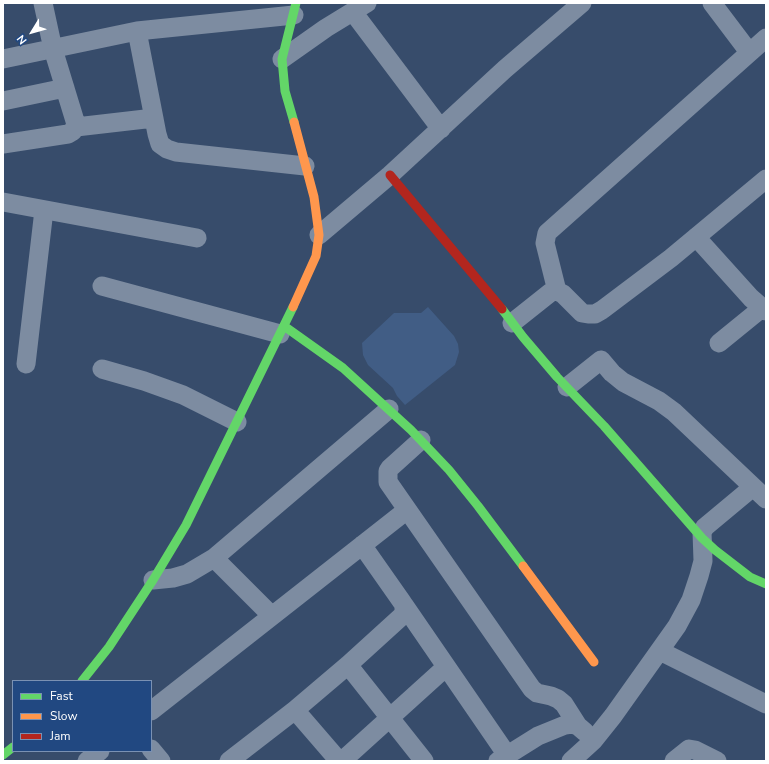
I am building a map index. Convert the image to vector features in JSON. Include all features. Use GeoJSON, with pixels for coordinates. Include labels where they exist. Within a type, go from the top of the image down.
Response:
{"type":"FeatureCollection","features":[{"type":"Feature","properties":{"kind":"street"},"geometry":{"type":"LineString","coordinates":[[43,3],[53,49],[76,127]]}},
{"type":"Feature","properties":{"kind":"street"},"geometry":{"type":"LineString","coordinates":[[319,235],[390,175],[505,70],[582,3]]}},
{"type":"Feature","properties":{"kind":"street"},"geometry":{"type":"LineString","coordinates":[[712,3],[749,52]]}},
{"type":"Feature","properties":{"kind":"street"},"geometry":{"type":"LineString","coordinates":[[282,59],[326,28],[360,7],[441,129]]}},
{"type":"Feature","properties":{"kind":"street"},"geometry":{"type":"LineString","coordinates":[[3,59],[137,31],[267,10],[295,9],[282,59],[285,90],[314,197],[319,235],[316,256],[282,330],[186,525],[154,580],[88,678]]}},
{"type":"Feature","properties":{"kind":"street"},"geometry":{"type":"LineString","coordinates":[[137,31],[160,144],[167,149],[176,152],[305,166]]}},
{"type":"Feature","properties":{"kind":"street"},"geometry":{"type":"LineString","coordinates":[[558,291],[545,243],[547,233],[766,38]]}},
{"type":"Feature","properties":{"kind":"street"},"geometry":{"type":"LineString","coordinates":[[3,101],[65,88]]}},
{"type":"Feature","properties":{"kind":"street"},"geometry":{"type":"LineString","coordinates":[[3,144],[68,134],[76,127],[154,118]]}},
{"type":"Feature","properties":{"kind":"street"},"geometry":{"type":"LineString","coordinates":[[390,175],[491,295],[512,323],[567,387],[604,426],[702,538],[750,577],[766,584]]}},
{"type":"Feature","properties":{"kind":"street"},"geometry":{"type":"LineString","coordinates":[[512,323],[547,294],[558,291],[582,312],[595,314],[615,301],[671,258],[766,179]]}},
{"type":"Feature","properties":{"kind":"street"},"geometry":{"type":"LineString","coordinates":[[3,202],[197,238]]}},
{"type":"Feature","properties":{"kind":"street"},"geometry":{"type":"LineString","coordinates":[[26,364],[44,210]]}},
{"type":"Feature","properties":{"kind":"street"},"geometry":{"type":"LineString","coordinates":[[696,237],[764,309],[719,343]]}},
{"type":"Feature","properties":{"kind":"street"},"geometry":{"type":"LineString","coordinates":[[102,286],[282,330],[320,351],[343,368],[389,409],[449,470],[478,506],[594,662]]}},
{"type":"Feature","properties":{"kind":"street"},"geometry":{"type":"LineString","coordinates":[[567,387],[601,360],[612,373],[623,382],[659,401],[674,412],[760,493],[705,526],[702,532],[703,561],[699,576],[691,600],[677,626],[613,716],[594,740],[571,761]]}},
{"type":"Feature","properties":{"kind":"street"},"geometry":{"type":"LineString","coordinates":[[102,369],[144,381],[183,395],[237,422]]}},
{"type":"Feature","properties":{"kind":"street"},"geometry":{"type":"LineString","coordinates":[[154,580],[173,578],[187,574],[214,558],[389,409]]}},
{"type":"Feature","properties":{"kind":"street"},"geometry":{"type":"LineString","coordinates":[[421,440],[388,472],[388,482],[532,689],[537,693],[558,699],[564,704],[578,726],[594,740]]}},
{"type":"Feature","properties":{"kind":"street"},"geometry":{"type":"LineString","coordinates":[[152,710],[407,510]]}},
{"type":"Feature","properties":{"kind":"street"},"geometry":{"type":"LineString","coordinates":[[362,545],[446,667],[503,758],[538,736],[555,728],[572,724],[578,726]]}},
{"type":"Feature","properties":{"kind":"street"},"geometry":{"type":"LineString","coordinates":[[214,558],[272,616]]}},
{"type":"Feature","properties":{"kind":"street"},"geometry":{"type":"LineString","coordinates":[[229,761],[250,755],[295,710],[398,620],[404,611],[404,605]]}},
{"type":"Feature","properties":{"kind":"street"},"geometry":{"type":"LineString","coordinates":[[660,651],[766,704]]}},
{"type":"Feature","properties":{"kind":"street"},"geometry":{"type":"LineString","coordinates":[[348,665],[424,761]]}},
{"type":"Feature","properties":{"kind":"street"},"geometry":{"type":"LineString","coordinates":[[295,710],[340,761],[446,667]]}},
{"type":"Feature","properties":{"kind":"street"},"geometry":{"type":"LineString","coordinates":[[3,755],[12,747]]}},
{"type":"Feature","properties":{"kind":"street"},"geometry":{"type":"LineString","coordinates":[[674,761],[689,749],[695,750],[717,761]]}},
{"type":"Feature","properties":{"kind":"street"},"geometry":{"type":"LineString","coordinates":[[152,750],[161,761]]}},
{"type":"Feature","properties":{"kind":"street"},"geometry":{"type":"LineString","coordinates":[[87,761],[99,752]]}},
{"type":"Feature","properties":{"kind":"water"},"geometry":{"type":"Polygon","coordinates":[[[428,307],[454,336],[458,344],[459,352],[455,365],[405,405],[397,396],[393,388],[368,365],[363,355],[362,343],[394,313],[421,313],[428,307]]]}},
{"type":"Feature","properties":{"kind":"traffic: fast"},"geometry":{"type":"LineString","coordinates":[[294,122],[285,91],[282,59],[296,3]]}},
{"type":"Feature","properties":{"kind":"traffic: fast"},"geometry":{"type":"LineString","coordinates":[[83,680],[109,647],[153,580],[186,525],[293,307]]}},
{"type":"Feature","properties":{"kind":"traffic: fast"},"geometry":{"type":"LineString","coordinates":[[502,309],[523,337],[557,377],[604,426],[702,538],[750,577],[766,584]]}},
{"type":"Feature","properties":{"kind":"traffic: fast"},"geometry":{"type":"LineString","coordinates":[[284,326],[343,368],[411,430],[449,470],[523,566]]}},
{"type":"Feature","properties":{"kind":"traffic: fast"},"geometry":{"type":"LineString","coordinates":[[3,755],[12,748]]}},
{"type":"Feature","properties":{"kind":"traffic: slow"},"geometry":{"type":"LineString","coordinates":[[293,307],[316,256],[319,235],[314,197],[294,122]]}},
{"type":"Feature","properties":{"kind":"traffic: slow"},"geometry":{"type":"LineString","coordinates":[[523,566],[594,662]]}},
{"type":"Feature","properties":{"kind":"traffic: jam"},"geometry":{"type":"LineString","coordinates":[[390,175],[502,309]]}}]}
